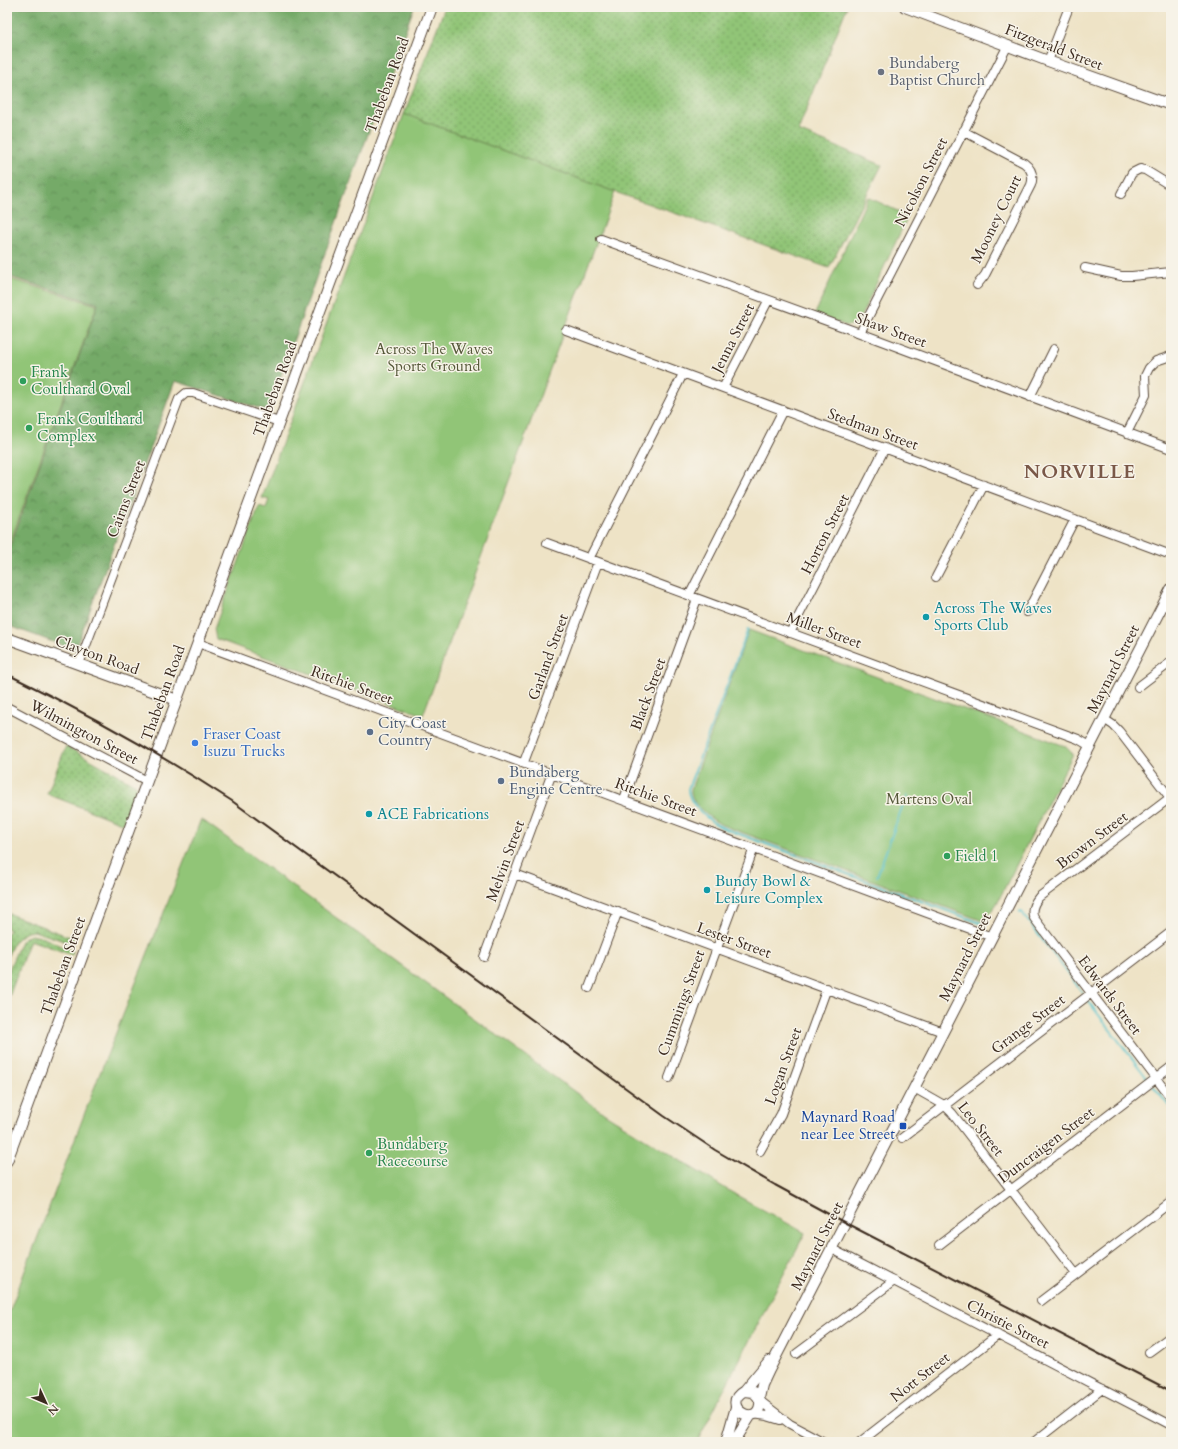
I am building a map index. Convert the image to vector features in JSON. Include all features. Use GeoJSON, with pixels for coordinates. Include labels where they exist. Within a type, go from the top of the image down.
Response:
{"type":"FeatureCollection","features":[{"type":"Feature","properties":{"kind":"street","name":"Thabeban Road"},"geometry":{"type":"LineString","coordinates":[[147,781],[432,7]]}},
{"type":"Feature","properties":{"kind":"street","name":"Fitzgerald Street"},"geometry":{"type":"LineString","coordinates":[[905,7],[1048,61],[1171,105]]}},
{"type":"Feature","properties":{"kind":"street"},"geometry":{"type":"LineString","coordinates":[[1048,61],[1068,7]]}},
{"type":"Feature","properties":{"kind":"street","name":"Nicolson Street"},"geometry":{"type":"LineString","coordinates":[[860,333],[1008,45]]}},
{"type":"Feature","properties":{"kind":"street","name":"Mooney Court"},"geometry":{"type":"LineString","coordinates":[[963,131],[1024,162],[1028,166],[1032,175],[1030,185],[985,275],[977,285]]}},
{"type":"Feature","properties":{"kind":"street"},"geometry":{"type":"LineString","coordinates":[[1121,194],[1132,173],[1140,169],[1145,170],[1171,186]]}},
{"type":"Feature","properties":{"kind":"street","name":"Shaw Street"},"geometry":{"type":"LineString","coordinates":[[601,239],[768,301],[860,333],[1171,449]]}},
{"type":"Feature","properties":{"kind":"street"},"geometry":{"type":"LineString","coordinates":[[1085,268],[1121,276],[1171,272]]}},
{"type":"Feature","properties":{"kind":"street","name":"Jenna Street"},"geometry":{"type":"LineString","coordinates":[[723,388],[768,301]]}},
{"type":"Feature","properties":{"kind":"street","name":"Stedman Street"},"geometry":{"type":"LineString","coordinates":[[566,330],[1171,555]]}},
{"type":"Feature","properties":{"kind":"street"},"geometry":{"type":"LineString","coordinates":[[1030,397],[1054,349]]}},
{"type":"Feature","properties":{"kind":"street"},"geometry":{"type":"LineString","coordinates":[[1127,432],[1146,395],[1145,376],[1149,368],[1156,361],[1171,356]]}},
{"type":"Feature","properties":{"kind":"street"},"geometry":{"type":"LineString","coordinates":[[589,559],[683,374]]}},
{"type":"Feature","properties":{"kind":"street","name":"Cairns Street"},"geometry":{"type":"LineString","coordinates":[[79,664],[179,399],[186,393],[193,393],[279,422]]}},
{"type":"Feature","properties":{"kind":"street"},"geometry":{"type":"LineString","coordinates":[[689,596],[783,410]]}},
{"type":"Feature","properties":{"kind":"street","name":"Horton Street"},"geometry":{"type":"LineString","coordinates":[[790,633],[885,448]]}},
{"type":"Feature","properties":{"kind":"street"},"geometry":{"type":"LineString","coordinates":[[936,577],[984,485]]}},
{"type":"Feature","properties":{"kind":"street"},"geometry":{"type":"LineString","coordinates":[[1027,612],[1075,519]]}},
{"type":"Feature","properties":{"kind":"street","name":"Miller Street"},"geometry":{"type":"LineString","coordinates":[[546,543],[1078,739],[1090,746]]}},
{"type":"Feature","properties":{"kind":"street","name":"Garland Street"},"geometry":{"type":"LineString","coordinates":[[524,762],[598,562]]}},
{"type":"Feature","properties":{"kind":"street","name":"Maynard Street"},"geometry":{"type":"LineString","coordinates":[[760,1399],[762,1385],[784,1340],[1171,588]]}},
{"type":"Feature","properties":{"kind":"street","name":"Black Street"},"geometry":{"type":"LineString","coordinates":[[624,800],[697,599]]}},
{"type":"Feature","properties":{"kind":"street","name":"Clayton Road"},"geometry":{"type":"LineString","coordinates":[[7,638],[177,700]]}},
{"type":"Feature","properties":{"kind":"street","name":"Ritchie Street"},"geometry":{"type":"LineString","coordinates":[[198,643],[524,762],[992,937]]}},
{"type":"Feature","properties":{"kind":"street"},"geometry":{"type":"LineString","coordinates":[[1138,687],[1171,662]]}},
{"type":"Feature","properties":{"kind":"street","name":"Wilmington Street"},"geometry":{"type":"LineString","coordinates":[[7,707],[147,781]]}},
{"type":"Feature","properties":{"kind":"street"},"geometry":{"type":"LineString","coordinates":[[1104,719],[1119,731],[1171,798]]}},
{"type":"Feature","properties":{"kind":"street","name":"Melvin Street"},"geometry":{"type":"LineString","coordinates":[[484,957],[552,773]]}},
{"type":"Feature","properties":{"kind":"street","name":"Thabeban Street"},"geometry":{"type":"LineString","coordinates":[[7,1161],[147,781]]}},
{"type":"Feature","properties":{"kind":"street","name":"Brown Street"},"geometry":{"type":"LineString","coordinates":[[1033,907],[1039,897],[1171,798]]}},
{"type":"Feature","properties":{"kind":"street","name":"Cummings Street"},"geometry":{"type":"LineString","coordinates":[[669,1078],[754,848]]}},
{"type":"Feature","properties":{"kind":"street","name":"Lester Street"},"geometry":{"type":"LineString","coordinates":[[515,874],[943,1032]]}},
{"type":"Feature","properties":{"kind":"street","name":"Edwards Street"},"geometry":{"type":"LineString","coordinates":[[1033,907],[1034,918],[1171,1098]]}},
{"type":"Feature","properties":{"kind":"street"},"geometry":{"type":"LineString","coordinates":[[589,988],[618,911]]}},
{"type":"Feature","properties":{"kind":"street","name":"Grange Street"},"geometry":{"type":"LineString","coordinates":[[902,1138],[1171,932]]}},
{"type":"Feature","properties":{"kind":"street","name":"Logan Street"},"geometry":{"type":"LineString","coordinates":[[760,1151],[781,1114],[827,988]]}},
{"type":"Feature","properties":{"kind":"street","name":"Duncraigen Street"},"geometry":{"type":"LineString","coordinates":[[939,1244],[1171,1067]]}},
{"type":"Feature","properties":{"kind":"street","name":"Leo Street"},"geometry":{"type":"LineString","coordinates":[[914,1088],[944,1105],[952,1112],[1010,1190],[1076,1274]]}},
{"type":"Feature","properties":{"kind":"street"},"geometry":{"type":"LineString","coordinates":[[1041,1301],[1171,1202]]}},
{"type":"Feature","properties":{"kind":"street","name":"Christie Street"},"geometry":{"type":"LineString","coordinates":[[832,1249],[1171,1425]]}},
{"type":"Feature","properties":{"kind":"street"},"geometry":{"type":"LineString","coordinates":[[796,1354],[894,1281]]}},
{"type":"Feature","properties":{"kind":"street","name":"Nott Street"},"geometry":{"type":"LineString","coordinates":[[860,1442],[998,1335]]}},
{"type":"Feature","properties":{"kind":"street"},"geometry":{"type":"LineString","coordinates":[[1150,1352],[1171,1336]]}},
{"type":"Feature","properties":{"kind":"street","name":"Maynard Street"},"geometry":{"type":"LineString","coordinates":[[744,1391],[784,1340]]}},
{"type":"Feature","properties":{"kind":"street"},"geometry":{"type":"LineString","coordinates":[[1034,1442],[1102,1389]]}},
{"type":"Feature","properties":{"kind":"street"},"geometry":{"type":"LineString","coordinates":[[726,1442],[736,1407],[737,1397],[744,1391],[753,1392],[790,1424]]}},
{"type":"Feature","properties":{"kind":"street"},"geometry":{"type":"LineString","coordinates":[[734,1442],[752,1414],[759,1408],[760,1399]]}},
{"type":"Feature","properties":{"kind":"street"},"geometry":{"type":"LineString","coordinates":[[736,1407],[742,1414],[767,1416],[790,1424],[824,1442]]}},
{"type":"Feature","properties":{"kind":"green space"},"geometry":{"type":"Polygon","coordinates":[[[7,7],[414,7],[268,411],[175,381],[75,650],[7,625],[7,555],[98,304],[7,276],[7,7]]]}},
{"type":"Feature","properties":{"kind":"green space"},"geometry":{"type":"Polygon","coordinates":[[[445,7],[847,7],[798,131],[882,165],[829,268],[615,192],[404,114],[445,7]]]}},
{"type":"Feature","properties":{"kind":"green space","name":"Across The Waves Sports Ground"},"geometry":{"type":"Polygon","coordinates":[[[404,114],[615,192],[423,715],[216,639],[214,629],[259,506],[266,508],[269,500],[262,498],[404,114]]]}},
{"type":"Feature","properties":{"kind":"green space"},"geometry":{"type":"Polygon","coordinates":[[[868,197],[908,216],[861,316],[855,324],[847,326],[815,314],[868,197]]]}},
{"type":"Feature","properties":{"kind":"green space","name":"Frank Coulthard Complex"},"geometry":{"type":"Polygon","coordinates":[[[7,278],[97,305],[7,551],[7,278]]]}},
{"type":"Feature","properties":{"kind":"green space","name":"Martens Oval"},"geometry":{"type":"Polygon","coordinates":[[[749,630],[1065,746],[1073,754],[996,905],[983,921],[722,825],[707,815],[697,805],[693,800],[691,789],[749,630]]]}},
{"type":"Feature","properties":{"kind":"green space"},"geometry":{"type":"Polygon","coordinates":[[[66,746],[136,785],[137,792],[124,824],[47,794],[66,746]]]}},
{"type":"Feature","properties":{"kind":"green space","name":"Bundaberg Racecourse"},"geometry":{"type":"Polygon","coordinates":[[[201,819],[605,1114],[731,1192],[805,1233],[697,1442],[7,1442],[7,1318],[98,1078],[201,819]]]}},
{"type":"Feature","properties":{"kind":"green space"},"geometry":{"type":"Polygon","coordinates":[[[7,913],[75,939],[73,944],[34,931],[27,932],[14,942],[7,957],[7,934],[9,930],[7,929],[7,913]]]}},
{"type":"Feature","properties":{"kind":"green space"},"geometry":{"type":"Polygon","coordinates":[[[31,935],[42,937],[73,951],[72,955],[30,940],[9,997],[7,996],[7,974],[21,941],[31,935]]]}},
{"type":"Feature","properties":{"kind":"waterway"},"geometry":{"type":"LineString","coordinates":[[748,629],[688,789],[692,801],[706,817],[723,828],[983,924]]}},
{"type":"Feature","properties":{"kind":"waterway"},"geometry":{"type":"LineString","coordinates":[[877,876],[904,802],[908,796]]}},
{"type":"Feature","properties":{"kind":"waterway"},"geometry":{"type":"LineString","coordinates":[[1019,913],[1021,912],[1082,992]]}},
{"type":"Feature","properties":{"kind":"waterway"},"geometry":{"type":"LineString","coordinates":[[1088,1001],[1147,1078]]}},
{"type":"Feature","properties":{"kind":"waterway"},"geometry":{"type":"LineString","coordinates":[[1153,1086],[1171,1109]]}},
{"type":"Feature","properties":{"kind":"railway"},"geometry":{"type":"LineString","coordinates":[[7,674],[65,703],[121,734],[177,766],[232,801],[664,1116],[715,1150],[834,1217],[1171,1391]]}},
{"type":"Feature","properties":{"kind":"place","name":"Bundaberg Baptist Church"},"geometry":{"type":"Point","coordinates":[881,72]}},
{"type":"Feature","properties":{"kind":"place","name":"Frank Coulthard Oval"},"geometry":{"type":"Point","coordinates":[23,381]}},
{"type":"Feature","properties":{"kind":"place","name":"Frank Coulthard Complex"},"geometry":{"type":"Point","coordinates":[29,428]}},
{"type":"Feature","properties":{"kind":"place","name":"Across The Waves Sports Club"},"geometry":{"type":"Point","coordinates":[926,617]}},
{"type":"Feature","properties":{"kind":"place","name":"City Coast Country"},"geometry":{"type":"Point","coordinates":[370,732]}},
{"type":"Feature","properties":{"kind":"place","name":"Fraser Coast Isuzu Trucks"},"geometry":{"type":"Point","coordinates":[195,743]}},
{"type":"Feature","properties":{"kind":"place","name":"Bundaberg Engine Centre"},"geometry":{"type":"Point","coordinates":[501,781]}},
{"type":"Feature","properties":{"kind":"place","name":"ACE Fabrications"},"geometry":{"type":"Point","coordinates":[369,814]}},
{"type":"Feature","properties":{"kind":"place","name":"Field 1"},"geometry":{"type":"Point","coordinates":[947,856]}},
{"type":"Feature","properties":{"kind":"place","name":"Bundy Bowl & Leisure Complex"},"geometry":{"type":"Point","coordinates":[707,890]}},
{"type":"Feature","properties":{"kind":"place","name":"Maynard Road near Lee Street"},"geometry":{"type":"Point","coordinates":[903,1126]}},
{"type":"Feature","properties":{"kind":"place","name":"Bundaberg Racecourse"},"geometry":{"type":"Point","coordinates":[369,1153]}},
{"type":"Feature","properties":{"kind":"district","name":"NORVILLE"},"geometry":{"type":"Point","coordinates":[1080,472]}}]}
